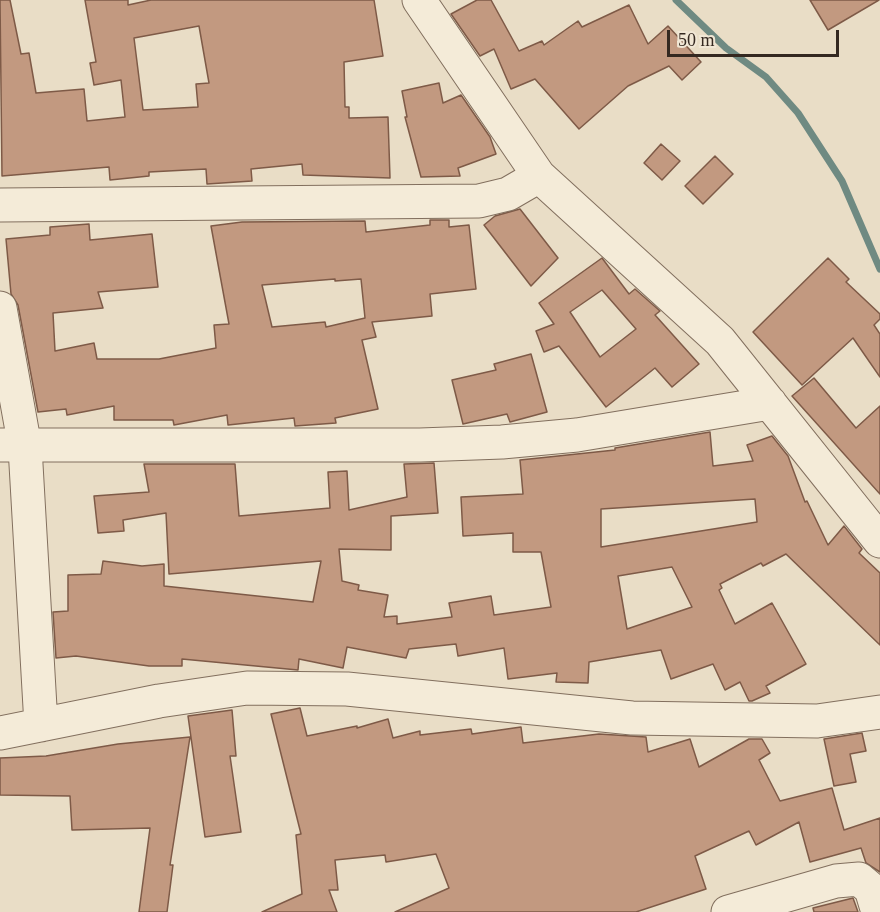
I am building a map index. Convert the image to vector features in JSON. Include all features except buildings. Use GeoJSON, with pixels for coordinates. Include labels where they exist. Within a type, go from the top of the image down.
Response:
{"type":"FeatureCollection","features":[{"type":"Feature","properties":{"kind":"street"},"geometry":{"type":"LineString","coordinates":[[419,0],[539,176],[720,341],[880,541]]}},
{"type":"Feature","properties":{"kind":"street"},"geometry":{"type":"LineString","coordinates":[[0,205],[479,201],[508,194],[539,176]]}},
{"type":"Feature","properties":{"kind":"street"},"geometry":{"type":"LineString","coordinates":[[0,308],[41,724]]}},
{"type":"Feature","properties":{"kind":"street"},"geometry":{"type":"LineString","coordinates":[[13,446],[408,446],[502,442],[577,435],[770,402]]}},
{"type":"Feature","properties":{"kind":"street"},"geometry":{"type":"LineString","coordinates":[[0,733],[159,701],[247,688],[347,689],[632,718],[817,721],[880,712]]}},
{"type":"Feature","properties":{"kind":"street"},"geometry":{"type":"LineString","coordinates":[[728,912],[836,881],[859,879],[871,889],[879,912]]}},
{"type":"Feature","properties":{"kind":"waterway"},"geometry":{"type":"LineString","coordinates":[[676,0],[726,48],[766,77],[798,113],[842,181],[880,269]]}}]}
